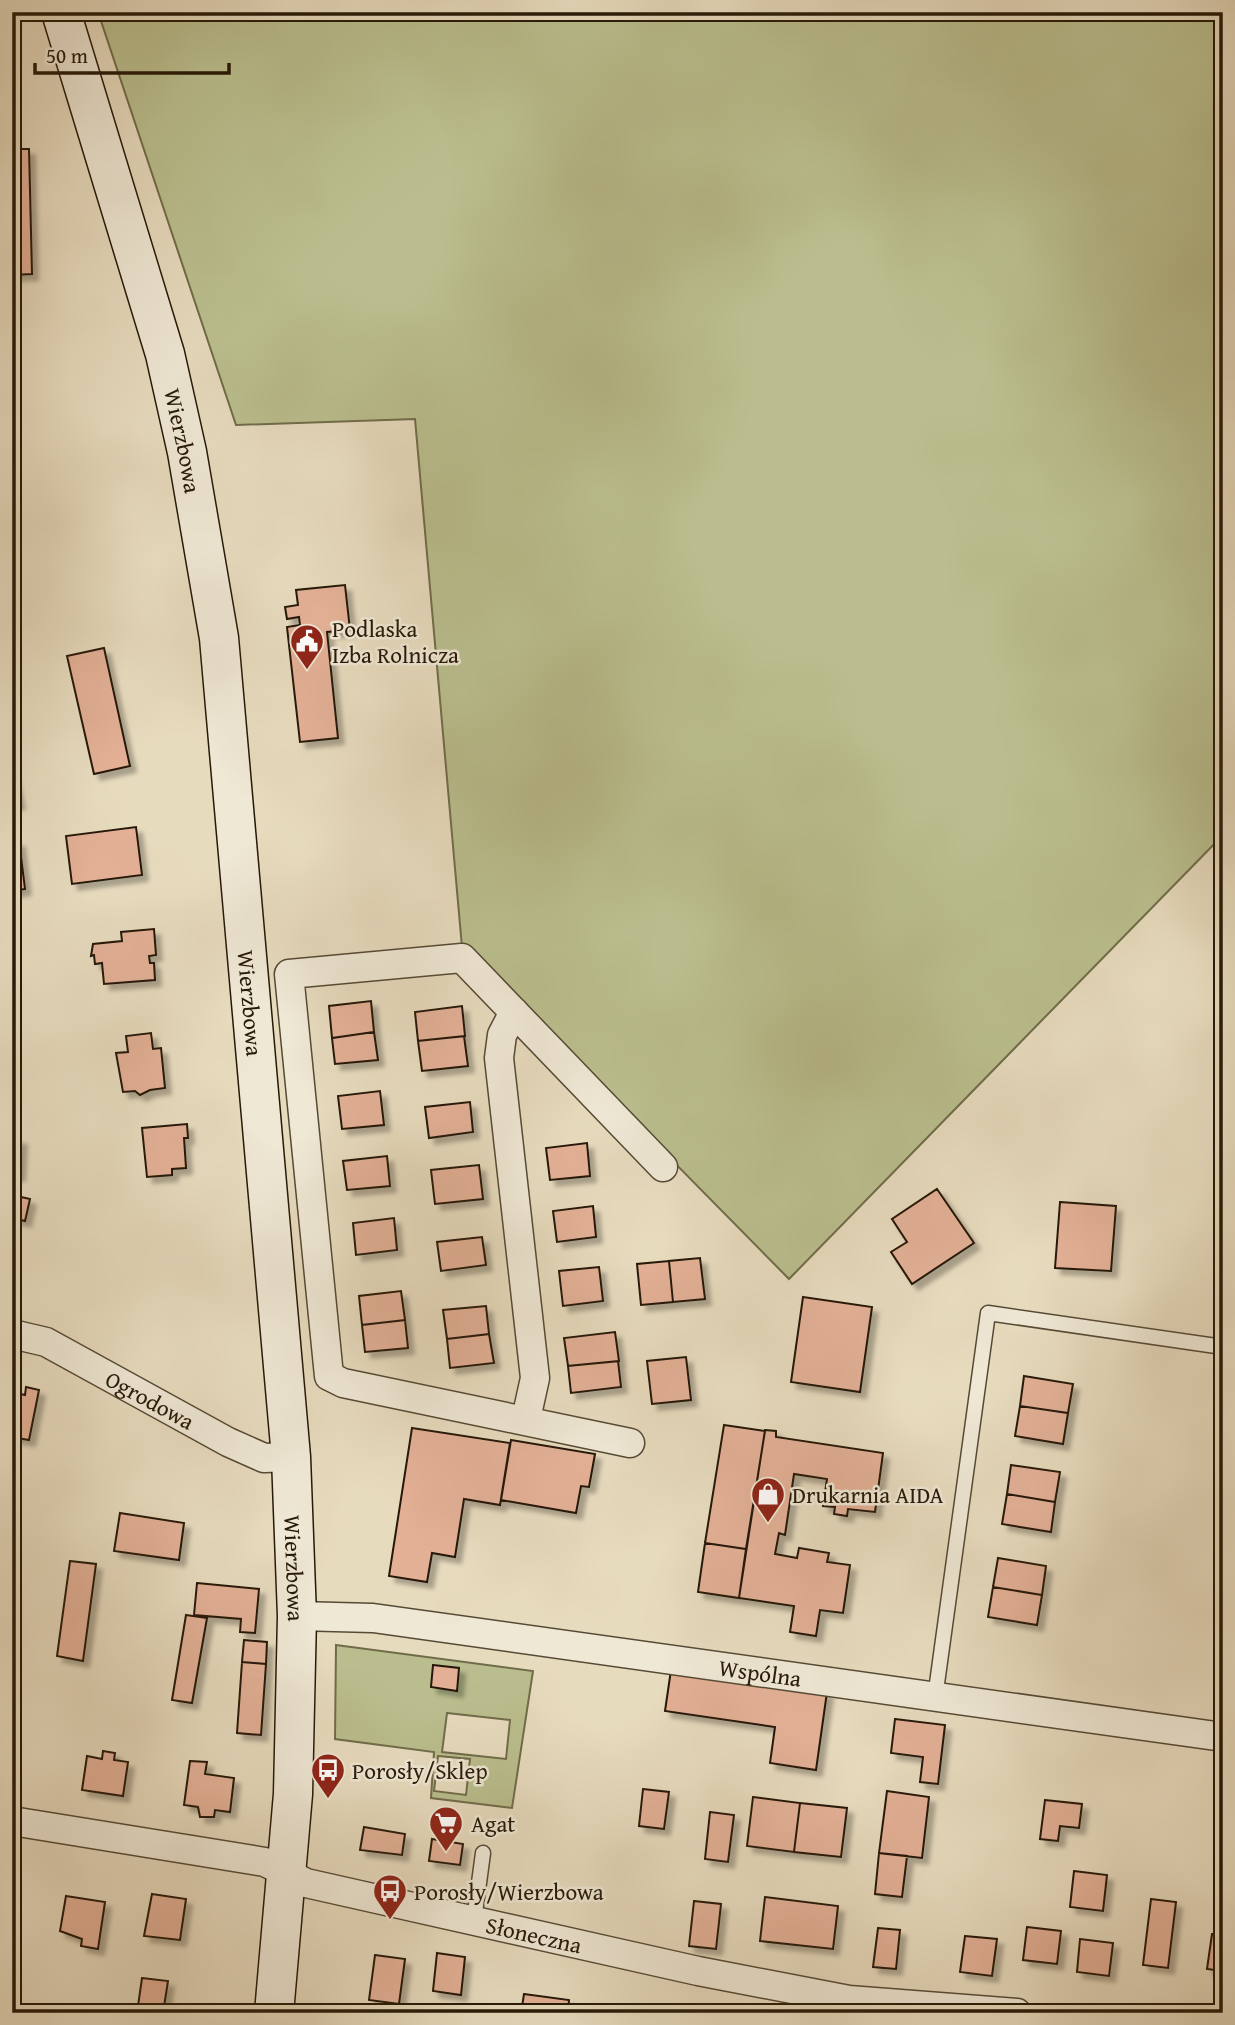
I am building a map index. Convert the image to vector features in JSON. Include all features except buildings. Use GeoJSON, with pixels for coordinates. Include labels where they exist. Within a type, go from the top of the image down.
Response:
{"type":"FeatureCollection","features":[{"type":"Feature","properties":{"kind":"street","name":"Wierzbowa"},"geometry":{"type":"LineString","coordinates":[[61,12],[165,354],[187,452],[219,638],[291,1457],[297,1616],[296,1743],[288,1874],[274,2013]]}},
{"type":"Feature","properties":{"kind":"street"},"geometry":{"type":"LineString","coordinates":[[250,978],[462,958],[663,1167]]}},
{"type":"Feature","properties":{"kind":"street"},"geometry":{"type":"LineString","coordinates":[[289,974],[329,1376]]}},
{"type":"Feature","properties":{"kind":"street"},"geometry":{"type":"LineString","coordinates":[[514,1013],[502,1035],[499,1058],[534,1378],[526,1419]]}},
{"type":"Feature","properties":{"kind":"street","name":"Ogrodowa"},"geometry":{"type":"LineString","coordinates":[[12,1334],[46,1342],[228,1442],[264,1458],[291,1457]]}},
{"type":"Feature","properties":{"kind":"street"},"geometry":{"type":"LineString","coordinates":[[284,1379],[329,1376],[343,1383],[526,1419],[630,1443]]}},
{"type":"Feature","properties":{"kind":"street","name":"Wspólna"},"geometry":{"type":"LineString","coordinates":[[297,1616],[373,1618],[1223,1737]]}},
{"type":"Feature","properties":{"kind":"street","name":"Słoneczna"},"geometry":{"type":"LineString","coordinates":[[12,1821],[265,1862],[306,1883],[698,1972],[849,2000],[1017,2013]]}},
{"type":"Feature","properties":{"kind":"lane"},"geometry":{"type":"LineString","coordinates":[[935,1698],[988,1313],[1223,1347]]}},
{"type":"Feature","properties":{"kind":"lane"},"geometry":{"type":"LineString","coordinates":[[474,1920],[483,1853]]}},
{"type":"Feature","properties":{"kind":"green space"},"geometry":{"type":"Polygon","coordinates":[[[98,12],[1223,12],[1223,835],[789,1279],[462,947],[415,419],[236,425],[98,12]]]}},
{"type":"Feature","properties":{"kind":"green space"},"geometry":{"type":"Polygon","coordinates":[[[336,1645],[533,1671],[512,1808],[431,1798],[434,1752],[335,1739],[336,1645]],[[447,1713],[442,1752],[506,1759],[510,1720],[447,1713]],[[438,1756],[434,1791],[466,1795],[470,1759],[438,1756]]]}},
{"type":"Feature","properties":{"kind":"place","name":"Podlaska Izba Rolnicza"},"geometry":{"type":"Point","coordinates":[307,671]}},
{"type":"Feature","properties":{"kind":"place","name":"Drukarnia AIDA"},"geometry":{"type":"Point","coordinates":[768,1524]}},
{"type":"Feature","properties":{"kind":"place","name":"Porosły/Sklep"},"geometry":{"type":"Point","coordinates":[328,1800]}},
{"type":"Feature","properties":{"kind":"place","name":"Agat"},"geometry":{"type":"Point","coordinates":[446,1853]}},
{"type":"Feature","properties":{"kind":"place","name":"Porosły/Wierzbowa"},"geometry":{"type":"Point","coordinates":[390,1921]}}]}
